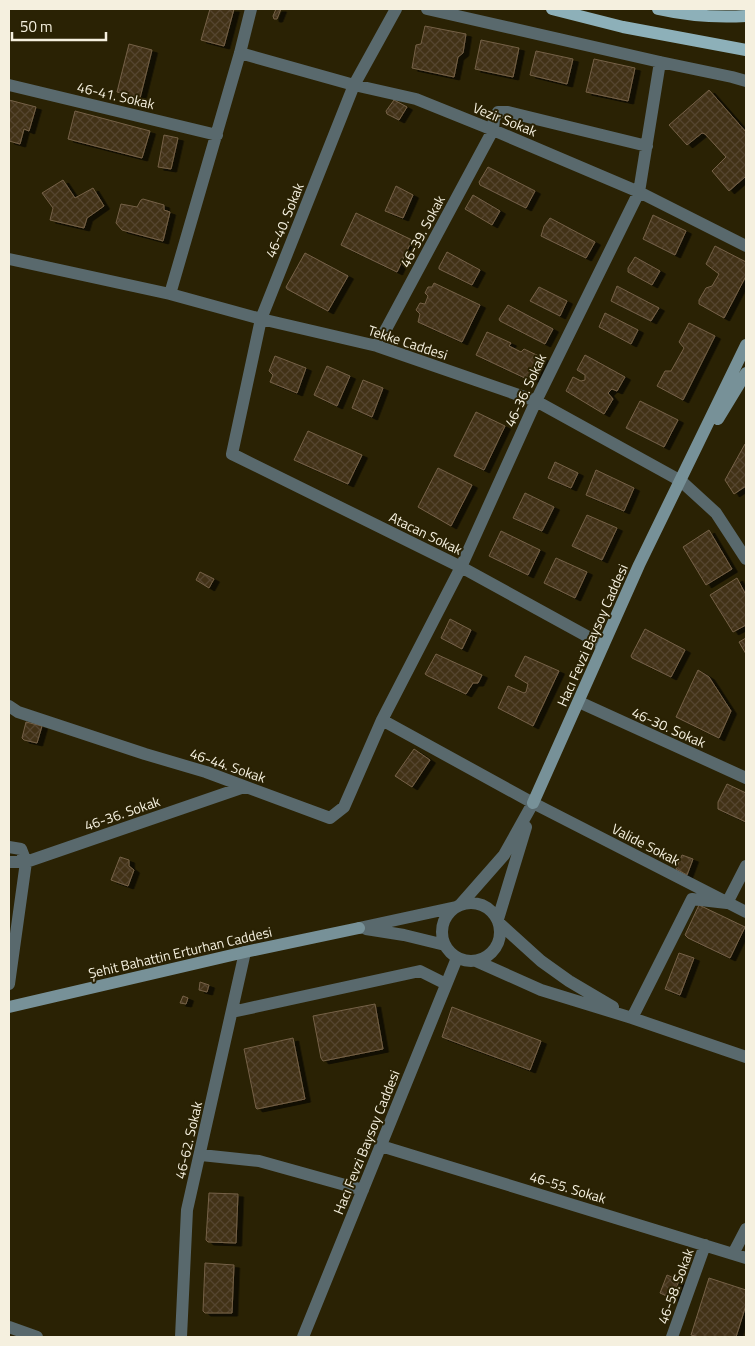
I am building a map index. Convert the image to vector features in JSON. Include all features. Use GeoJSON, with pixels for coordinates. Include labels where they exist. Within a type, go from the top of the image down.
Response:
{"type":"FeatureCollection","features":[{"type":"Feature","properties":{"kind":"main road"},"geometry":{"type":"LineString","coordinates":[[552,9],[623,26],[746,50]]}},
{"type":"Feature","properties":{"kind":"main road"},"geometry":{"type":"LineString","coordinates":[[658,9],[684,15],[714,18],[746,16]]}},
{"type":"Feature","properties":{"kind":"street"},"geometry":{"type":"LineString","coordinates":[[170,294],[251,9]]}},
{"type":"Feature","properties":{"kind":"street","name":"46-40. Sokak"},"geometry":{"type":"LineString","coordinates":[[232,454],[261,319],[354,85],[396,9]]}},
{"type":"Feature","properties":{"kind":"street"},"geometry":{"type":"LineString","coordinates":[[427,9],[746,81]]}},
{"type":"Feature","properties":{"kind":"street","name":"Vezir Sokak"},"geometry":{"type":"LineString","coordinates":[[240,53],[354,85],[416,99],[640,192],[746,246]]}},
{"type":"Feature","properties":{"kind":"street","name":"46-36. Sokak"},"geometry":{"type":"LineString","coordinates":[[382,720],[461,567],[536,401],[640,192],[660,62]]}},
{"type":"Feature","properties":{"kind":"street","name":"46-41. Sokak"},"geometry":{"type":"LineString","coordinates":[[9,85],[216,134]]}},
{"type":"Feature","properties":{"kind":"street","name":"46-39. Sokak"},"geometry":{"type":"LineString","coordinates":[[377,346],[493,130],[494,119],[498,112],[508,112],[647,146]]}},
{"type":"Feature","properties":{"kind":"street","name":"Tekke Caddesi"},"geometry":{"type":"LineString","coordinates":[[9,259],[170,294],[261,319],[377,346],[536,401],[681,481],[716,512],[746,559]]}},
{"type":"Feature","properties":{"kind":"street","name":"Hacı Fevzi Baysoy Caddesi"},"geometry":{"type":"LineString","coordinates":[[458,906],[504,855],[533,803],[639,565],[746,345]]}},
{"type":"Feature","properties":{"kind":"street","name":"Hacı Fevzi Baysoy Caddesi"},"geometry":{"type":"LineString","coordinates":[[681,481],[746,374]]}},
{"type":"Feature","properties":{"kind":"street","name":"Atacan Sokak"},"geometry":{"type":"LineString","coordinates":[[232,454],[461,567],[603,645]]}},
{"type":"Feature","properties":{"kind":"street","name":"46-30. Sokak"},"geometry":{"type":"LineString","coordinates":[[579,702],[746,778]]}},
{"type":"Feature","properties":{"kind":"street","name":"46-44. Sokak"},"geometry":{"type":"LineString","coordinates":[[9,706],[18,712],[206,772],[330,818],[344,807],[382,720]]}},
{"type":"Feature","properties":{"kind":"street","name":"Valide Sokak"},"geometry":{"type":"LineString","coordinates":[[382,720],[533,803],[746,912]]}},
{"type":"Feature","properties":{"kind":"street","name":"46-36. Sokak"},"geometry":{"type":"LineString","coordinates":[[9,862],[26,862],[244,786]]}},
{"type":"Feature","properties":{"kind":"street","name":"Hacı Fevzi Baysoy Caddesi"},"geometry":{"type":"LineString","coordinates":[[499,921],[533,803]]}},
{"type":"Feature","properties":{"kind":"street"},"geometry":{"type":"LineString","coordinates":[[9,847],[21,849],[26,862],[9,984]]}},
{"type":"Feature","properties":{"kind":"street"},"geometry":{"type":"LineString","coordinates":[[632,1018],[692,899],[727,903],[746,866]]}},
{"type":"Feature","properties":{"kind":"street"},"geometry":{"type":"LineString","coordinates":[[499,921],[501,935],[496,949],[488,957],[476,961],[466,961],[457,958],[445,945],[442,931],[448,914],[458,906],[471,903],[482,905],[492,911],[499,921],[541,961],[569,981],[632,1018]]}},
{"type":"Feature","properties":{"kind":"street","name":"Şehit Bahattin Erturhan Caddesi"},"geometry":{"type":"LineString","coordinates":[[9,1007],[245,952],[458,906]]}},
{"type":"Feature","properties":{"kind":"street","name":"Şehit Bahattin Erturhan Caddesi"},"geometry":{"type":"LineString","coordinates":[[359,928],[404,935],[445,945]]}},
{"type":"Feature","properties":{"kind":"street","name":"46-62. Sokak"},"geometry":{"type":"LineString","coordinates":[[181,1337],[187,1210],[201,1155],[245,952]]}},
{"type":"Feature","properties":{"kind":"street","name":"Hacı Fevzi Baysoy Caddesi"},"geometry":{"type":"LineString","coordinates":[[303,1337],[457,958]]}},
{"type":"Feature","properties":{"kind":"street"},"geometry":{"type":"LineString","coordinates":[[476,961],[541,990],[746,1056]]}},
{"type":"Feature","properties":{"kind":"street"},"geometry":{"type":"LineString","coordinates":[[232,1012],[420,971],[446,984]]}},
{"type":"Feature","properties":{"kind":"street","name":"46-55. Sokak"},"geometry":{"type":"LineString","coordinates":[[380,1146],[746,1258]]}},
{"type":"Feature","properties":{"kind":"street"},"geometry":{"type":"LineString","coordinates":[[201,1155],[259,1161],[363,1190]]}},
{"type":"Feature","properties":{"kind":"street"},"geometry":{"type":"LineString","coordinates":[[734,1254],[746,1229]]}},
{"type":"Feature","properties":{"kind":"street","name":"46-58. Sokak"},"geometry":{"type":"LineString","coordinates":[[672,1337],[706,1245]]}},
{"type":"Feature","properties":{"kind":"street"},"geometry":{"type":"LineString","coordinates":[[9,1327],[37,1337]]}},
{"type":"Feature","properties":{"kind":"building"},"geometry":{"type":"Polygon","coordinates":[[[210,9],[234,9],[224,46],[201,40],[210,9]]]}},
{"type":"Feature","properties":{"kind":"building"},"geometry":{"type":"Polygon","coordinates":[[[276,9],[281,9],[277,19],[274,19],[273,16],[276,9]]]}},
{"type":"Feature","properties":{"kind":"building"},"geometry":{"type":"Polygon","coordinates":[[[425,26],[466,34],[463,53],[458,57],[454,77],[412,68],[416,45],[421,44],[425,26]]]}},
{"type":"Feature","properties":{"kind":"building"},"geometry":{"type":"Polygon","coordinates":[[[481,40],[519,48],[513,77],[475,69],[481,40]]]}},
{"type":"Feature","properties":{"kind":"building"},"geometry":{"type":"Polygon","coordinates":[[[129,44],[152,50],[140,98],[117,92],[129,44]]]}},
{"type":"Feature","properties":{"kind":"building"},"geometry":{"type":"Polygon","coordinates":[[[536,51],[573,59],[567,84],[530,75],[536,51]]]}},
{"type":"Feature","properties":{"kind":"building"},"geometry":{"type":"Polygon","coordinates":[[[594,59],[635,68],[628,101],[586,92],[594,59]]]}},
{"type":"Feature","properties":{"kind":"building"},"geometry":{"type":"Polygon","coordinates":[[[709,90],[746,132],[746,176],[729,191],[712,171],[726,157],[705,134],[702,133],[687,145],[669,125],[709,90]]]}},
{"type":"Feature","properties":{"kind":"building"},"geometry":{"type":"Polygon","coordinates":[[[9,100],[36,107],[29,131],[24,129],[20,144],[9,141],[9,100]]]}},
{"type":"Feature","properties":{"kind":"building"},"geometry":{"type":"Polygon","coordinates":[[[394,100],[407,107],[399,120],[387,114],[386,111],[394,100]]]}},
{"type":"Feature","properties":{"kind":"building"},"geometry":{"type":"Polygon","coordinates":[[[75,111],[150,131],[142,158],[68,139],[75,111]]]}},
{"type":"Feature","properties":{"kind":"building"},"geometry":{"type":"Polygon","coordinates":[[[164,135],[178,138],[171,169],[158,167],[164,135]]]}},
{"type":"Feature","properties":{"kind":"building"},"geometry":{"type":"Polygon","coordinates":[[[488,167],[535,191],[526,208],[480,185],[479,182],[488,167]]]}},
{"type":"Feature","properties":{"kind":"building"},"geometry":{"type":"Polygon","coordinates":[[[63,180],[75,198],[93,188],[104,206],[87,218],[84,228],[50,220],[53,208],[42,193],[63,180]]]}},
{"type":"Feature","properties":{"kind":"building"},"geometry":{"type":"Polygon","coordinates":[[[396,186],[413,195],[403,218],[385,211],[396,186]]]}},
{"type":"Feature","properties":{"kind":"building"},"geometry":{"type":"Polygon","coordinates":[[[473,195],[500,211],[492,225],[465,209],[473,195]]]}},
{"type":"Feature","properties":{"kind":"building"},"geometry":{"type":"Polygon","coordinates":[[[143,199],[164,205],[164,210],[170,212],[163,241],[122,230],[116,223],[121,204],[137,207],[143,199]]]}},
{"type":"Feature","properties":{"kind":"building"},"geometry":{"type":"Polygon","coordinates":[[[356,213],[412,240],[397,272],[341,245],[356,213]]]}},
{"type":"Feature","properties":{"kind":"building"},"geometry":{"type":"Polygon","coordinates":[[[653,215],[686,231],[675,255],[643,239],[653,215]]]}},
{"type":"Feature","properties":{"kind":"building"},"geometry":{"type":"Polygon","coordinates":[[[550,218],[595,242],[586,258],[541,236],[544,226],[550,218]]]}},
{"type":"Feature","properties":{"kind":"building"},"geometry":{"type":"Polygon","coordinates":[[[715,246],[746,262],[746,276],[724,318],[699,304],[699,300],[706,288],[712,286],[719,274],[706,264],[715,246]]]}},
{"type":"Feature","properties":{"kind":"building"},"geometry":{"type":"Polygon","coordinates":[[[447,252],[480,270],[472,285],[439,269],[447,252]]]}},
{"type":"Feature","properties":{"kind":"building"},"geometry":{"type":"Polygon","coordinates":[[[305,253],[348,276],[328,311],[286,287],[305,253]]]}},
{"type":"Feature","properties":{"kind":"building"},"geometry":{"type":"Polygon","coordinates":[[[635,257],[660,271],[652,285],[628,272],[628,268],[635,257]]]}},
{"type":"Feature","properties":{"kind":"building"},"geometry":{"type":"Polygon","coordinates":[[[434,283],[480,305],[462,342],[418,322],[420,314],[416,310],[420,303],[425,304],[428,296],[425,293],[428,287],[432,287],[434,283]]]}},
{"type":"Feature","properties":{"kind":"building"},"geometry":{"type":"Polygon","coordinates":[[[617,286],[659,308],[651,321],[611,301],[617,286]]]}},
{"type":"Feature","properties":{"kind":"building"},"geometry":{"type":"Polygon","coordinates":[[[539,287],[567,301],[560,316],[530,301],[539,287]]]}},
{"type":"Feature","properties":{"kind":"building"},"geometry":{"type":"Polygon","coordinates":[[[508,305],[553,329],[545,344],[500,321],[499,319],[508,305]]]}},
{"type":"Feature","properties":{"kind":"building"},"geometry":{"type":"Polygon","coordinates":[[[605,313],[638,330],[631,344],[599,327],[605,313]]]}},
{"type":"Feature","properties":{"kind":"building"},"geometry":{"type":"Polygon","coordinates":[[[689,323],[715,336],[683,400],[657,386],[665,371],[671,371],[684,348],[679,342],[689,323]]]}},
{"type":"Feature","properties":{"kind":"building"},"geometry":{"type":"Polygon","coordinates":[[[487,332],[511,343],[509,346],[521,352],[524,349],[543,358],[533,379],[527,379],[476,355],[487,332]]]}},
{"type":"Feature","properties":{"kind":"building"},"geometry":{"type":"Polygon","coordinates":[[[585,355],[625,377],[617,391],[612,389],[608,393],[613,399],[604,414],[566,391],[573,377],[581,381],[585,380],[585,375],[577,370],[585,355]]]}},
{"type":"Feature","properties":{"kind":"building"},"geometry":{"type":"Polygon","coordinates":[[[275,356],[306,368],[297,393],[270,382],[273,375],[269,371],[275,356]]]}},
{"type":"Feature","properties":{"kind":"building"},"geometry":{"type":"Polygon","coordinates":[[[327,366],[350,376],[337,406],[314,395],[327,366]]]}},
{"type":"Feature","properties":{"kind":"building"},"geometry":{"type":"Polygon","coordinates":[[[363,380],[383,388],[372,417],[352,408],[363,380]]]}},
{"type":"Feature","properties":{"kind":"building"},"geometry":{"type":"Polygon","coordinates":[[[640,401],[678,420],[664,447],[626,428],[640,401]]]}},
{"type":"Feature","properties":{"kind":"building"},"geometry":{"type":"Polygon","coordinates":[[[476,412],[505,426],[484,470],[454,456],[476,412]]]}},
{"type":"Feature","properties":{"kind":"building"},"geometry":{"type":"Polygon","coordinates":[[[308,431],[362,455],[348,484],[294,460],[308,431]]]}},
{"type":"Feature","properties":{"kind":"building"},"geometry":{"type":"Polygon","coordinates":[[[745,444],[746,486],[734,494],[725,480],[745,444]]]}},
{"type":"Feature","properties":{"kind":"building"},"geometry":{"type":"Polygon","coordinates":[[[555,462],[578,473],[571,488],[548,478],[555,462]]]}},
{"type":"Feature","properties":{"kind":"building"},"geometry":{"type":"Polygon","coordinates":[[[438,468],[472,485],[451,526],[418,507],[438,468]]]}},
{"type":"Feature","properties":{"kind":"building"},"geometry":{"type":"Polygon","coordinates":[[[596,470],[634,488],[624,511],[586,495],[596,470]]]}},
{"type":"Feature","properties":{"kind":"building"},"geometry":{"type":"Polygon","coordinates":[[[525,493],[554,507],[542,531],[513,518],[525,493]]]}},
{"type":"Feature","properties":{"kind":"building"},"geometry":{"type":"Polygon","coordinates":[[[587,515],[617,528],[602,560],[572,546],[587,515]]]}},
{"type":"Feature","properties":{"kind":"building"},"geometry":{"type":"Polygon","coordinates":[[[709,530],[732,569],[706,585],[683,547],[709,530]]]}},
{"type":"Feature","properties":{"kind":"building"},"geometry":{"type":"Polygon","coordinates":[[[501,531],[540,550],[528,575],[489,556],[501,531]]]}},
{"type":"Feature","properties":{"kind":"building"},"geometry":{"type":"Polygon","coordinates":[[[556,558],[587,572],[575,598],[544,583],[556,558]]]}},
{"type":"Feature","properties":{"kind":"building"},"geometry":{"type":"Polygon","coordinates":[[[200,572],[214,579],[209,588],[196,580],[200,572]]]}},
{"type":"Feature","properties":{"kind":"building"},"geometry":{"type":"Polygon","coordinates":[[[737,578],[746,595],[746,625],[733,632],[710,595],[737,578]]]}},
{"type":"Feature","properties":{"kind":"building"},"geometry":{"type":"Polygon","coordinates":[[[450,619],[471,630],[462,649],[441,638],[450,619]]]}},
{"type":"Feature","properties":{"kind":"building"},"geometry":{"type":"Polygon","coordinates":[[[645,629],[685,650],[671,677],[632,658],[631,656],[645,629]]]}},
{"type":"Feature","properties":{"kind":"building"},"geometry":{"type":"Polygon","coordinates":[[[746,638],[746,654],[739,642],[746,638]]]}},
{"type":"Feature","properties":{"kind":"building"},"geometry":{"type":"Polygon","coordinates":[[[436,654],[482,675],[478,683],[473,683],[466,694],[425,674],[436,654]]]}},
{"type":"Feature","properties":{"kind":"building"},"geometry":{"type":"Polygon","coordinates":[[[525,656],[559,671],[533,726],[498,708],[508,686],[524,693],[526,692],[528,684],[515,676],[525,656]]]}},
{"type":"Feature","properties":{"kind":"building"},"geometry":{"type":"Polygon","coordinates":[[[698,670],[709,677],[731,711],[719,738],[676,717],[698,670]]]}},
{"type":"Feature","properties":{"kind":"building"},"geometry":{"type":"Polygon","coordinates":[[[26,722],[42,726],[37,743],[22,738],[26,722]]]}},
{"type":"Feature","properties":{"kind":"building"},"geometry":{"type":"Polygon","coordinates":[[[414,749],[430,760],[412,787],[395,776],[414,749]]]}},
{"type":"Feature","properties":{"kind":"building"},"geometry":{"type":"Polygon","coordinates":[[[727,784],[746,793],[746,822],[718,809],[718,802],[727,784]]]}},
{"type":"Feature","properties":{"kind":"building"},"geometry":{"type":"Polygon","coordinates":[[[682,855],[693,859],[687,875],[676,869],[682,855]]]}},
{"type":"Feature","properties":{"kind":"building"},"geometry":{"type":"Polygon","coordinates":[[[120,857],[129,860],[129,866],[134,870],[128,886],[111,880],[120,857]]]}},
{"type":"Feature","properties":{"kind":"building"},"geometry":{"type":"Polygon","coordinates":[[[699,905],[745,927],[730,958],[685,935],[699,905]]]}},
{"type":"Feature","properties":{"kind":"building"},"geometry":{"type":"Polygon","coordinates":[[[679,953],[694,958],[680,995],[665,989],[679,953]]]}},
{"type":"Feature","properties":{"kind":"building"},"geometry":{"type":"Polygon","coordinates":[[[200,982],[209,985],[207,992],[199,990],[200,982]]]}},
{"type":"Feature","properties":{"kind":"building"},"geometry":{"type":"Polygon","coordinates":[[[183,996],[188,998],[186,1004],[180,1003],[183,996]]]}},
{"type":"Feature","properties":{"kind":"building"},"geometry":{"type":"Polygon","coordinates":[[[375,1004],[383,1049],[323,1061],[313,1016],[375,1004]]]}},
{"type":"Feature","properties":{"kind":"building"},"geometry":{"type":"Polygon","coordinates":[[[452,1007],[541,1041],[530,1070],[442,1037],[452,1007]]]}},
{"type":"Feature","properties":{"kind":"building"},"geometry":{"type":"Polygon","coordinates":[[[293,1038],[305,1099],[257,1109],[244,1049],[293,1038]]]}},
{"type":"Feature","properties":{"kind":"building"},"geometry":{"type":"Polygon","coordinates":[[[209,1193],[238,1194],[236,1243],[208,1242],[206,1240],[209,1193]]]}},
{"type":"Feature","properties":{"kind":"building"},"geometry":{"type":"Polygon","coordinates":[[[205,1263],[234,1265],[232,1313],[205,1313],[203,1311],[205,1263]]]}},
{"type":"Feature","properties":{"kind":"building"},"geometry":{"type":"Polygon","coordinates":[[[667,1275],[679,1280],[673,1299],[660,1293],[667,1275]]]}},
{"type":"Feature","properties":{"kind":"building"},"geometry":{"type":"Polygon","coordinates":[[[709,1278],[746,1290],[746,1305],[736,1337],[699,1337],[691,1335],[709,1278]]]}}]}
